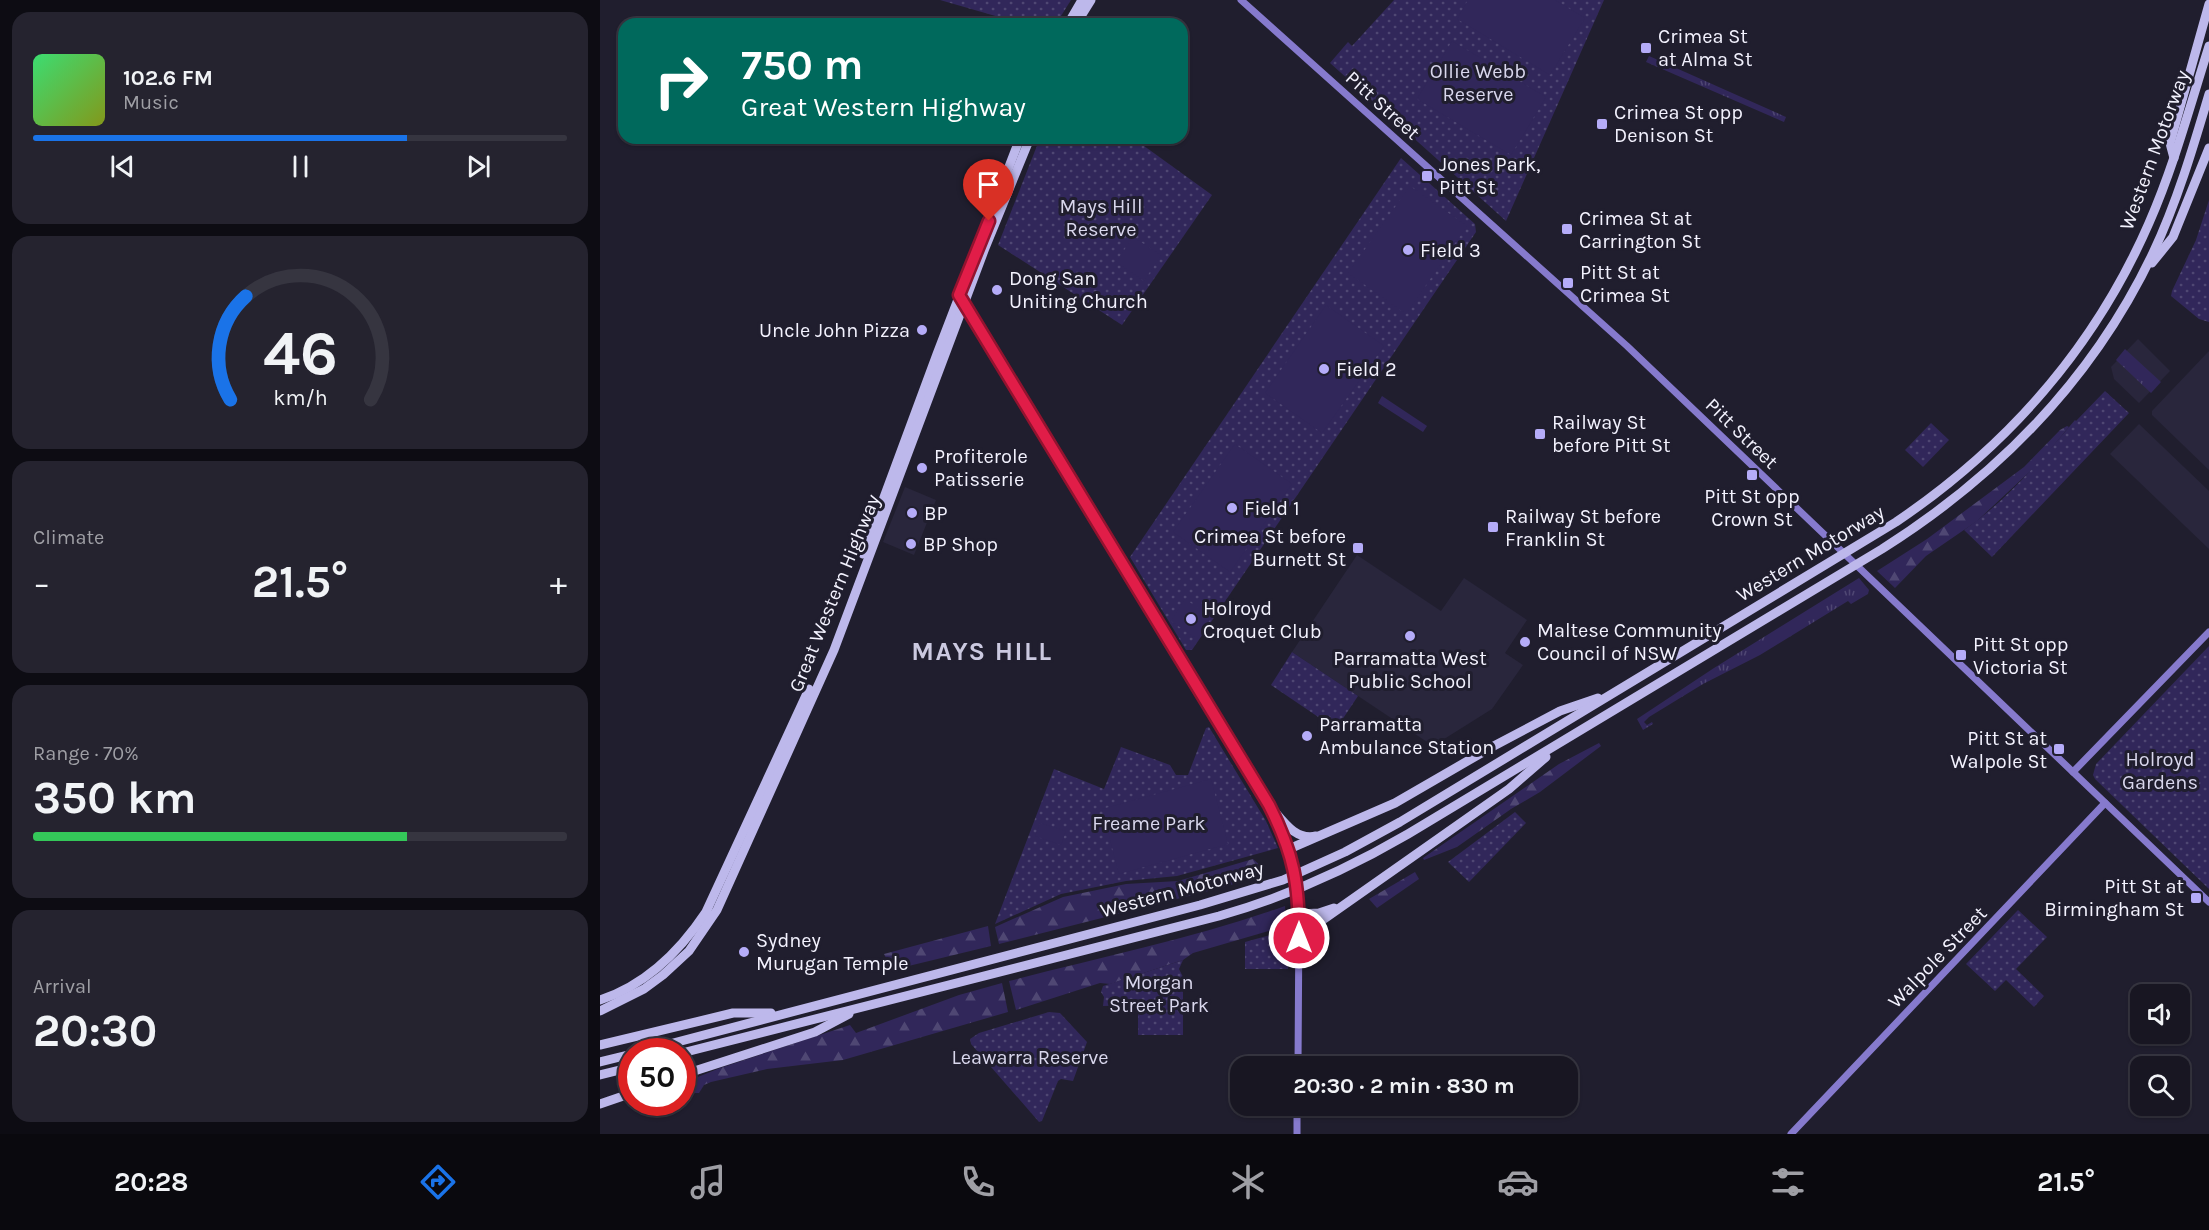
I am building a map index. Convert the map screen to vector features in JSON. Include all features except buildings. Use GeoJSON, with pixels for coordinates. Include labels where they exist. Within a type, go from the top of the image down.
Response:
{"type":"FeatureCollection","features":[{"type":"Feature","properties":{"kind":"highway"},"geometry":{"type":"LineString","coordinates":[[1072,18],[1082,0]]}},
{"type":"Feature","properties":{"kind":"highway"},"geometry":{"type":"LineString","coordinates":[[1080,18],[1091,0]]}},
{"type":"Feature","properties":{"kind":"highway"},"geometry":{"type":"LineString","coordinates":[[2174,158],[2170,144],[2209,4]]}},
{"type":"Feature","properties":{"kind":"highway","name":"Western Motorway"},"geometry":{"type":"LineString","coordinates":[[692,1038],[1200,905],[1274,883],[1316,866],[1400,822],[1896,522],[1944,488],[2002,438],[2045,391],[2100,315],[2142,239],[2174,158],[2209,46]]}},
{"type":"Feature","properties":{"kind":"highway","name":"Western Motorway"},"geometry":{"type":"LineString","coordinates":[[696,1049],[1219,916],[1276,898],[1318,881],[1392,843],[1882,549],[1957,498],[2000,461],[2054,405],[2102,341],[2141,276],[2175,201],[2209,94]]}},
{"type":"Feature","properties":{"kind":"highway","name":"Great Western Highway"},"geometry":{"type":"LineString","coordinates":[[600,1000],[628,987],[664,962],[694,930],[712,902],[826,652],[1018,144]]}},
{"type":"Feature","properties":{"kind":"highway","name":"Great Western Highway"},"geometry":{"type":"LineString","coordinates":[[600,1011],[644,989],[663,975],[696,942],[717,910],[834,650],[964,304],[1028,144]]}},
{"type":"Feature","properties":{"kind":"highway"},"geometry":{"type":"LineString","coordinates":[[2141,276],[2174,237],[2209,148]]}},
{"type":"Feature","properties":{"kind":"highway"},"geometry":{"type":"LineString","coordinates":[[1289,849],[1395,803],[1560,711],[1614,693]]}},
{"type":"Feature","properties":{"kind":"highway"},"geometry":{"type":"LineString","coordinates":[[1299,951],[1310,931],[1342,905],[1509,789],[1563,741]]}},
{"type":"Feature","properties":{"kind":"highway"},"geometry":{"type":"LineString","coordinates":[[1269,805],[1290,829],[1300,835],[1312,837],[1336,830]]}},
{"type":"Feature","properties":{"kind":"highway"},"geometry":{"type":"LineString","coordinates":[[1299,914],[1319,913],[1342,905]]}},
{"type":"Feature","properties":{"kind":"highway"},"geometry":{"type":"LineString","coordinates":[[696,1070],[815,1032],[865,1006]]}},
{"type":"Feature","properties":{"kind":"highway"},"geometry":{"type":"LineString","coordinates":[[600,1045],[733,1014],[787,1013]]}},
{"type":"Feature","properties":{"kind":"highway"},"geometry":{"type":"LineString","coordinates":[[600,1062],[618,1058]]}},
{"type":"Feature","properties":{"kind":"highway"},"geometry":{"type":"LineString","coordinates":[[600,1075],[618,1070]]}},
{"type":"Feature","properties":{"kind":"highway"},"geometry":{"type":"LineString","coordinates":[[600,1104],[618,1098]]}},
{"type":"Feature","properties":{"kind":"main road","name":"Pitt Street"},"geometry":{"type":"LineString","coordinates":[[1241,0],[1615,336],[2209,902]]}},
{"type":"Feature","properties":{"kind":"main road"},"geometry":{"type":"LineString","coordinates":[[959,295],[1269,805],[1289,849],[1297,883],[1299,914],[1298,1056]]}},
{"type":"Feature","properties":{"kind":"main road"},"geometry":{"type":"LineString","coordinates":[[2073,772],[2209,632]]}},
{"type":"Feature","properties":{"kind":"main road","name":"Walpole Street"},"geometry":{"type":"LineString","coordinates":[[1791,1134],[2106,803]]}},
{"type":"Feature","properties":{"kind":"main road"},"geometry":{"type":"LineString","coordinates":[[1297,1134],[1298,1116]]}},
{"type":"Feature","properties":{"kind":"shaded area"},"geometry":{"type":"Polygon","coordinates":[[[2138,339],[2170,371],[2139,403],[2114,379],[2111,367],[2138,339]]]}},
{"type":"Feature","properties":{"kind":"shaded area"},"geometry":{"type":"Polygon","coordinates":[[[2209,351],[2209,470],[2152,415],[2152,411],[2209,351]]]}},
{"type":"Feature","properties":{"kind":"shaded area"},"geometry":{"type":"Polygon","coordinates":[[[2139,424],[2209,491],[2209,549],[2110,454],[2139,424]]]}},
{"type":"Feature","properties":{"kind":"shaded area","name":"BP"},"geometry":{"type":"Polygon","coordinates":[[[905,487],[936,500],[914,555],[883,542],[905,487]]]}},
{"type":"Feature","properties":{"kind":"shaded area","name":"Parramatta West Public School"},"geometry":{"type":"Polygon","coordinates":[[[1357,555],[1441,611],[1464,578],[1527,620],[1505,653],[1523,665],[1492,709],[1433,746],[1292,652],[1357,555]]]}},
{"type":"Feature","properties":{"kind":"green space"},"geometry":{"type":"Polygon","coordinates":[[[940,0],[1071,0],[1060,18],[1002,18],[940,0]]]}},
{"type":"Feature","properties":{"kind":"green space","name":"Ollie Webb Reserve"},"geometry":{"type":"Polygon","coordinates":[[[1394,0],[1604,0],[1506,221],[1330,63],[1348,42],[1352,46],[1394,0]]]}},
{"type":"Feature","properties":{"kind":"green space"},"geometry":{"type":"Polygon","coordinates":[[[1468,0],[1555,0],[1585,18],[1550,75],[1457,19],[1468,0]]]}},
{"type":"Feature","properties":{"kind":"green space"},"geometry":{"type":"Polygon","coordinates":[[[1452,41],[1546,97],[1511,155],[1417,99],[1452,41]]]}},
{"type":"Feature","properties":{"kind":"green space"},"geometry":{"type":"Polygon","coordinates":[[[1649,56],[1786,117],[1784,122],[1646,62],[1649,56]]]}},
{"type":"Feature","properties":{"kind":"green space","name":"Mays Hill Reserve"},"geometry":{"type":"Polygon","coordinates":[[[1038,144],[1141,144],[1212,195],[1122,325],[998,245],[1038,144]]]}},
{"type":"Feature","properties":{"kind":"green space"},"geometry":{"type":"Polygon","coordinates":[[[1401,158],[1475,224],[1476,232],[1192,650],[1186,650],[1130,557],[1401,158]]]}},
{"type":"Feature","properties":{"kind":"green space","name":"Field 3"},"geometry":{"type":"Polygon","coordinates":[[[1410,186],[1467,226],[1406,314],[1348,273],[1410,186]]]}},
{"type":"Feature","properties":{"kind":"green space"},"geometry":{"type":"Polygon","coordinates":[[[2209,200],[2209,322],[2199,319],[2171,296],[2196,240],[2209,200]]]}},
{"type":"Feature","properties":{"kind":"green space"},"geometry":{"type":"Polygon","coordinates":[[[1133,237],[1161,255],[1144,281],[1116,262],[1133,237]]]}},
{"type":"Feature","properties":{"kind":"green space","name":"Field 2"},"geometry":{"type":"Polygon","coordinates":[[[1326,305],[1384,346],[1322,433],[1265,393],[1326,305]]]}},
{"type":"Feature","properties":{"kind":"green space"},"geometry":{"type":"Polygon","coordinates":[[[2125,349],[2161,382],[2151,393],[2116,360],[2125,349]]]}},
{"type":"Feature","properties":{"kind":"green space"},"geometry":{"type":"Polygon","coordinates":[[[2105,391],[2129,413],[1992,557],[1964,530],[2009,493],[2075,420],[2105,391]]]}},
{"type":"Feature","properties":{"kind":"green space"},"geometry":{"type":"Polygon","coordinates":[[[1382,396],[1427,426],[1423,432],[1378,403],[1382,396]]]}},
{"type":"Feature","properties":{"kind":"green space"},"geometry":{"type":"Polygon","coordinates":[[[1931,423],[1949,440],[1923,467],[1905,450],[1931,423]]]}},
{"type":"Feature","properties":{"kind":"green space"},"geometry":{"type":"Polygon","coordinates":[[[2069,427],[2038,464],[1977,521],[1926,556],[1895,588],[1877,571],[1927,539],[2024,467],[2060,430],[2069,427]]]}},
{"type":"Feature","properties":{"kind":"green space","name":"Field 1"},"geometry":{"type":"Polygon","coordinates":[[[1235,444],[1292,484],[1230,572],[1173,532],[1235,444]]]}},
{"type":"Feature","properties":{"kind":"green space"},"geometry":{"type":"Polygon","coordinates":[[[1859,578],[1869,590],[1868,594],[1851,604],[1848,601],[1760,655],[1703,684],[1649,717],[1644,722],[1647,725],[1652,722],[1653,724],[1643,730],[1637,719],[1859,578]]]}},
{"type":"Feature","properties":{"kind":"green space","name":"Holroyd Croquet Club"},"geometry":{"type":"Polygon","coordinates":[[[1185,599],[1212,617],[1197,639],[1171,621],[1185,599]]]}},
{"type":"Feature","properties":{"kind":"green space","name":"Holroyd Gardens"},"geometry":{"type":"Polygon","coordinates":[[[2209,646],[2209,889],[2093,775],[2096,764],[2209,646]]]}},
{"type":"Feature","properties":{"kind":"green space"},"geometry":{"type":"Polygon","coordinates":[[[1292,652],[1358,696],[1336,729],[1271,685],[1292,652]]]}},
{"type":"Feature","properties":{"kind":"green space","name":"Freame Park"},"geometry":{"type":"Polygon","coordinates":[[[1209,727],[1266,821],[1278,848],[1177,876],[1126,881],[1061,894],[995,924],[1054,769],[1104,789],[1121,747],[1170,765],[1176,775],[1188,775],[1206,728],[1209,727]]]}},
{"type":"Feature","properties":{"kind":"green space"},"geometry":{"type":"Polygon","coordinates":[[[1599,743],[1601,746],[1540,792],[1511,809],[1457,847],[1424,860],[1423,858],[1559,764],[1599,743]]]}},
{"type":"Feature","properties":{"kind":"green space"},"geometry":{"type":"Polygon","coordinates":[[[1211,779],[1228,844],[1119,874],[1102,809],[1211,779]]]}},
{"type":"Feature","properties":{"kind":"green space"},"geometry":{"type":"Polygon","coordinates":[[[1515,812],[1526,823],[1469,882],[1448,862],[1515,812]]]}},
{"type":"Feature","properties":{"kind":"green space"},"geometry":{"type":"Polygon","coordinates":[[[1040,823],[1066,831],[1061,845],[1035,836],[1040,823]]]}},
{"type":"Feature","properties":{"kind":"green space"},"geometry":{"type":"Polygon","coordinates":[[[1253,859],[1262,867],[1258,875],[1228,886],[999,944],[995,927],[1063,897],[1126,884],[1178,881],[1253,859]]]}},
{"type":"Feature","properties":{"kind":"green space"},"geometry":{"type":"Polygon","coordinates":[[[1415,872],[1419,879],[1377,908],[1369,899],[1415,872]]]}},
{"type":"Feature","properties":{"kind":"green space"},"geometry":{"type":"Polygon","coordinates":[[[1285,906],[1286,926],[1193,953],[1183,960],[1110,984],[1100,983],[1016,1010],[1009,981],[1182,937],[1285,906]]]}},
{"type":"Feature","properties":{"kind":"green space"},"geometry":{"type":"Polygon","coordinates":[[[2018,910],[2047,937],[2016,969],[2044,996],[2034,1007],[2006,980],[1995,991],[1966,964],[2018,910]]]}},
{"type":"Feature","properties":{"kind":"green space"},"geometry":{"type":"Polygon","coordinates":[[[988,926],[991,946],[892,970],[884,954],[988,926]]]}},
{"type":"Feature","properties":{"kind":"green space"},"geometry":{"type":"Polygon","coordinates":[[[1288,930],[1288,969],[1245,969],[1245,942],[1288,930]]]}},
{"type":"Feature","properties":{"kind":"green space","name":"Morgan Street Park"},"geometry":{"type":"Polygon","coordinates":[[[1183,960],[1179,969],[1183,977],[1183,1035],[1138,1035],[1138,1005],[1103,1006],[1104,997],[1101,992],[1103,986],[1183,960]]]}},
{"type":"Feature","properties":{"kind":"green space"},"geometry":{"type":"Polygon","coordinates":[[[1002,983],[1008,1012],[843,1060],[767,1069],[711,1082],[696,1093],[696,1078],[720,1068],[850,1025],[856,1033],[959,995],[1002,983]]]}},
{"type":"Feature","properties":{"kind":"green space","name":"Leawarra Reserve"},"geometry":{"type":"Polygon","coordinates":[[[1049,1012],[1060,1013],[1087,1042],[1073,1081],[1061,1079],[1058,1081],[1042,1121],[1039,1122],[971,1044],[970,1039],[979,1033],[1049,1012]]]}},
{"type":"Feature","properties":{"kind":"place","name":"Crimea St at Alma St"},"geometry":{"type":"Point","coordinates":[1646,48]}},
{"type":"Feature","properties":{"kind":"place","name":"Crimea St opp Denison St"},"geometry":{"type":"Point","coordinates":[1602,124]}},
{"type":"Feature","properties":{"kind":"place","name":"Jones Park, Pitt St"},"geometry":{"type":"Point","coordinates":[1427,176]}},
{"type":"Feature","properties":{"kind":"place","name":"Crimea St at Carrington St"},"geometry":{"type":"Point","coordinates":[1567,229]}},
{"type":"Feature","properties":{"kind":"place","name":"Field 3"},"geometry":{"type":"Point","coordinates":[1408,250]}},
{"type":"Feature","properties":{"kind":"place","name":"Pitt St at Crimea St"},"geometry":{"type":"Point","coordinates":[1568,283]}},
{"type":"Feature","properties":{"kind":"place","name":"Dong San Uniting Church"},"geometry":{"type":"Point","coordinates":[997,290]}},
{"type":"Feature","properties":{"kind":"place","name":"Uncle John Pizza"},"geometry":{"type":"Point","coordinates":[922,330]}},
{"type":"Feature","properties":{"kind":"place","name":"Field 2"},"geometry":{"type":"Point","coordinates":[1324,369]}},
{"type":"Feature","properties":{"kind":"place","name":"Railway St before Pitt St"},"geometry":{"type":"Point","coordinates":[1540,434]}},
{"type":"Feature","properties":{"kind":"place","name":"Profiterole Patisserie"},"geometry":{"type":"Point","coordinates":[922,468]}},
{"type":"Feature","properties":{"kind":"place","name":"Pitt St opp Crown St"},"geometry":{"type":"Point","coordinates":[1752,475]}},
{"type":"Feature","properties":{"kind":"place","name":"Field 1"},"geometry":{"type":"Point","coordinates":[1232,508]}},
{"type":"Feature","properties":{"kind":"place","name":"BP"},"geometry":{"type":"Point","coordinates":[912,513]}},
{"type":"Feature","properties":{"kind":"place","name":"Railway St before Franklin St"},"geometry":{"type":"Point","coordinates":[1493,527]}},
{"type":"Feature","properties":{"kind":"place","name":"BP Shop"},"geometry":{"type":"Point","coordinates":[911,544]}},
{"type":"Feature","properties":{"kind":"place","name":"Crimea St before Burnett St"},"geometry":{"type":"Point","coordinates":[1358,548]}},
{"type":"Feature","properties":{"kind":"place","name":"Holroyd Croquet Club"},"geometry":{"type":"Point","coordinates":[1191,619]}},
{"type":"Feature","properties":{"kind":"place","name":"Parramatta West Public School"},"geometry":{"type":"Point","coordinates":[1410,636]}},
{"type":"Feature","properties":{"kind":"place","name":"Maltese Community Council of NSW"},"geometry":{"type":"Point","coordinates":[1525,642]}},
{"type":"Feature","properties":{"kind":"place","name":"Pitt St opp Victoria St"},"geometry":{"type":"Point","coordinates":[1961,655]}},
{"type":"Feature","properties":{"kind":"place","name":"Parramatta Ambulance Station"},"geometry":{"type":"Point","coordinates":[1307,736]}},
{"type":"Feature","properties":{"kind":"place","name":"Pitt St at Walpole St"},"geometry":{"type":"Point","coordinates":[2059,749]}},
{"type":"Feature","properties":{"kind":"place","name":"Pitt St at Birmingham St"},"geometry":{"type":"Point","coordinates":[2196,898]}},
{"type":"Feature","properties":{"kind":"place","name":"Sydney Murugan Temple"},"geometry":{"type":"Point","coordinates":[744,952]}},
{"type":"Feature","properties":{"kind":"district","name":"MAYS HILL"},"geometry":{"type":"Point","coordinates":[982,651]}},
{"type":"Feature","properties":{"kind":"route"},"geometry":{"type":"LineString","coordinates":[[989,221],[959,295],[1269,805],[1287,842],[1295,870],[1299,904],[1299,938]]}}]}
